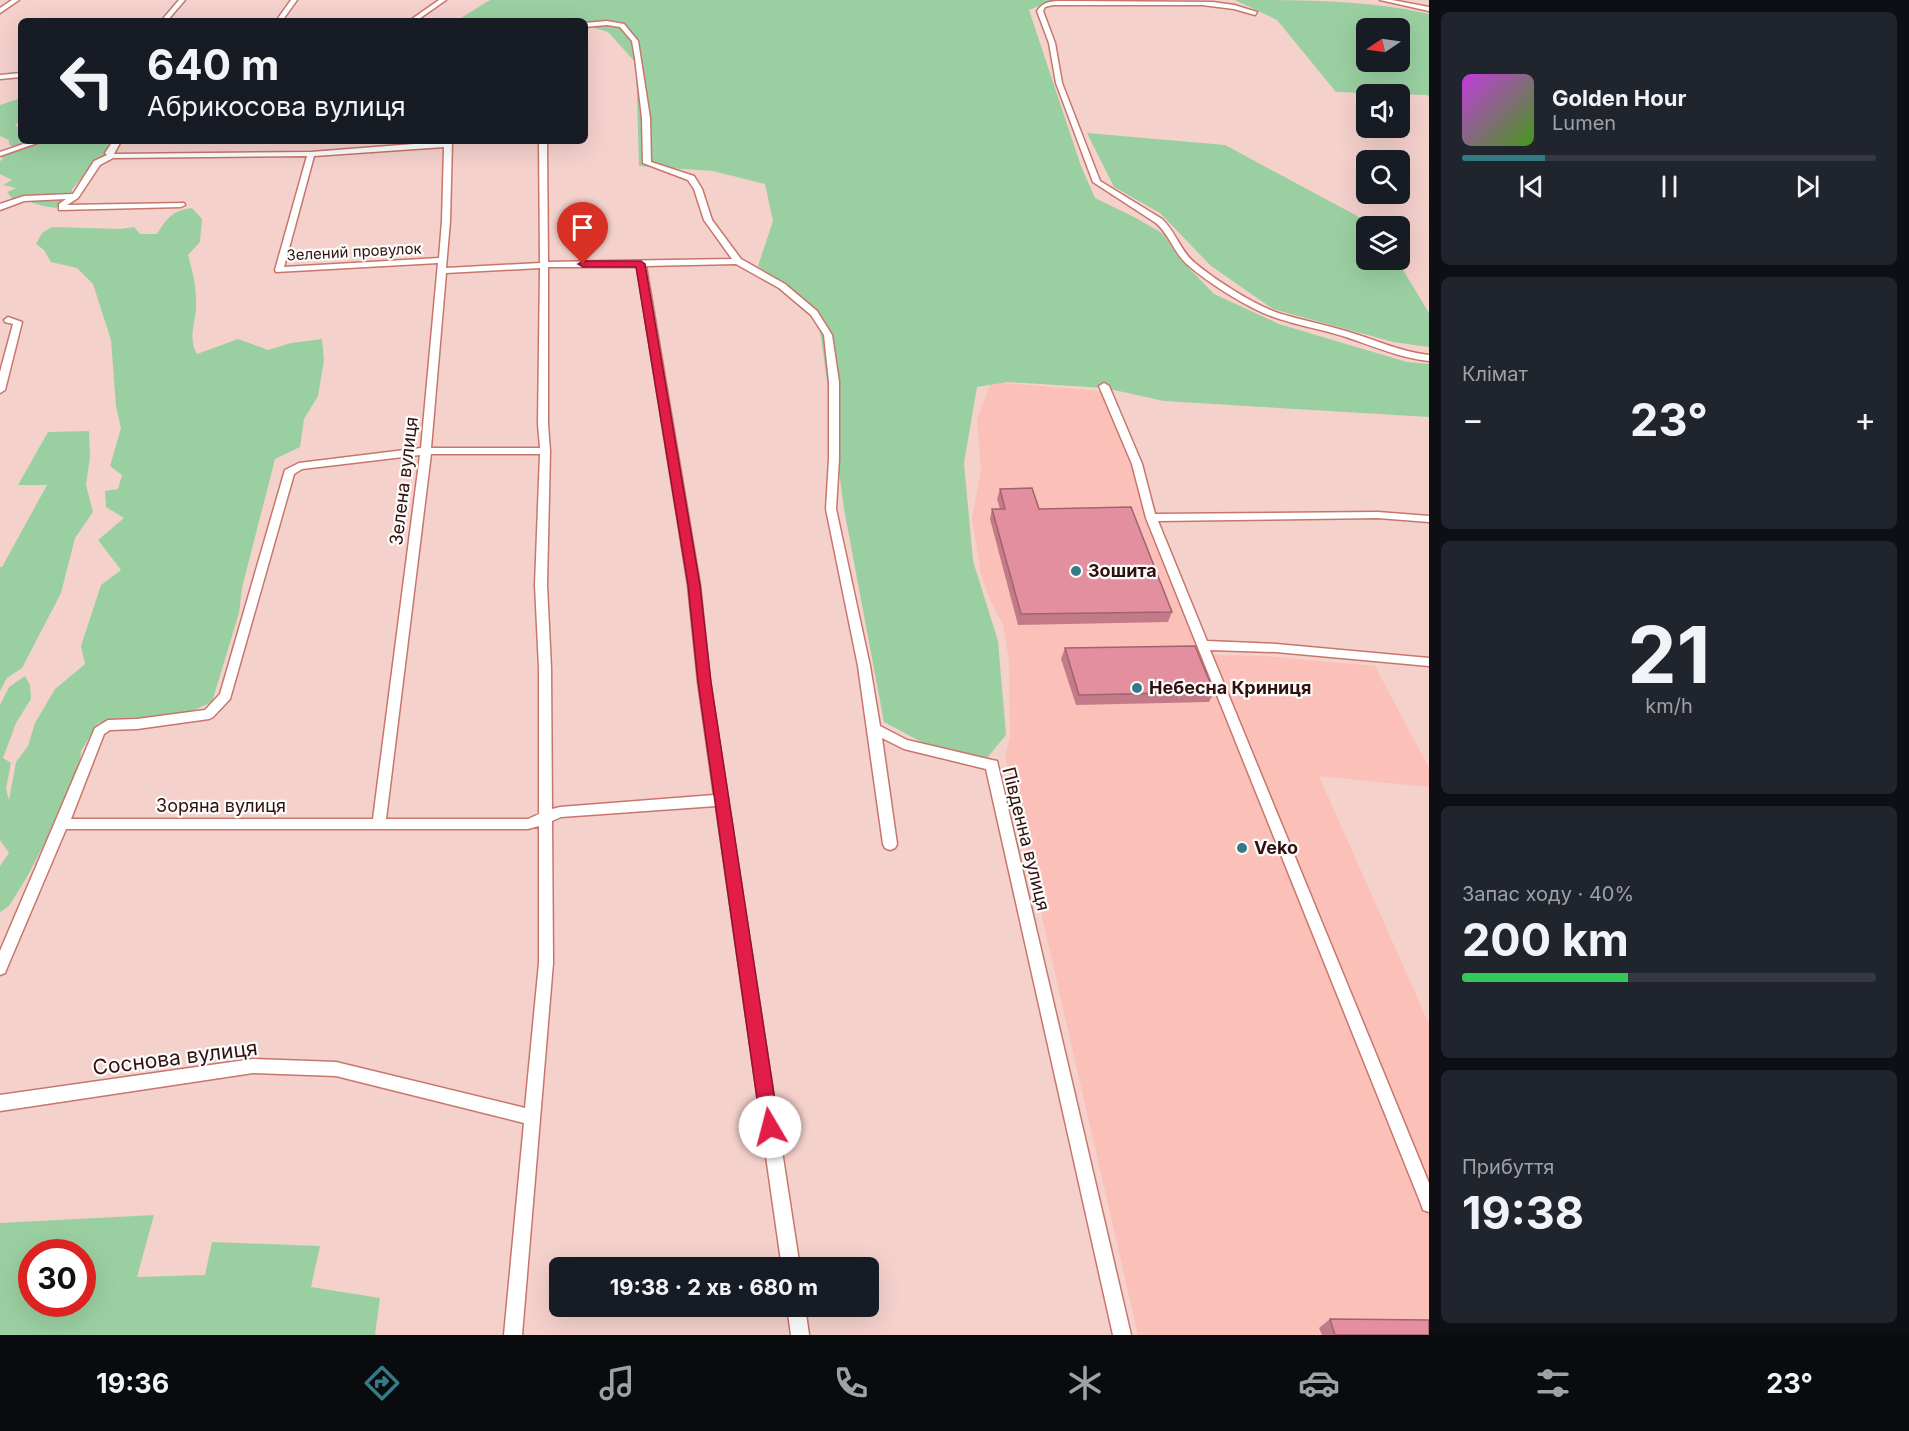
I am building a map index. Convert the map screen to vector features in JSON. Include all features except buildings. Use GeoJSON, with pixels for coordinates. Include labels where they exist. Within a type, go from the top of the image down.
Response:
{"type":"FeatureCollection","features":[{"type":"Feature","properties":{"kind":"street"},"geometry":{"type":"LineString","coordinates":[[0,10],[16,0]]}},
{"type":"Feature","properties":{"kind":"street"},"geometry":{"type":"LineString","coordinates":[[167,18],[182,0]]}},
{"type":"Feature","properties":{"kind":"street"},"geometry":{"type":"LineString","coordinates":[[281,18],[294,0]]}},
{"type":"Feature","properties":{"kind":"street"},"geometry":{"type":"LineString","coordinates":[[428,0],[441,1]]}},
{"type":"Feature","properties":{"kind":"street"},"geometry":{"type":"LineString","coordinates":[[1383,0],[1416,2],[1429,9]]}},
{"type":"Feature","properties":{"kind":"street"},"geometry":{"type":"LineString","coordinates":[[416,18],[441,1]]}},
{"type":"Feature","properties":{"kind":"street"},"geometry":{"type":"LineString","coordinates":[[1256,13],[1244,8],[1214,4],[1127,2],[1052,3],[1043,6],[1040,11],[1052,43],[1059,83],[1097,182],[1159,221],[1168,229],[1178,249],[1191,264],[1250,303],[1290,319],[1346,334],[1411,356],[1429,358]]}},
{"type":"Feature","properties":{"kind":"street"},"geometry":{"type":"LineString","coordinates":[[588,25],[607,23],[622,25],[634,41],[646,118],[647,163],[691,178],[696,183],[708,220],[738,261],[782,286],[814,313],[828,335],[834,382],[834,459],[831,509],[864,666],[890,844]]}},
{"type":"Feature","properties":{"kind":"street"},"geometry":{"type":"LineString","coordinates":[[0,77],[18,75]]}},
{"type":"Feature","properties":{"kind":"street"},"geometry":{"type":"LineString","coordinates":[[0,154],[30,144]]}},
{"type":"Feature","properties":{"kind":"street"},"geometry":{"type":"LineString","coordinates":[[112,156],[109,153],[115,144]]}},
{"type":"Feature","properties":{"kind":"street"},"geometry":{"type":"LineString","coordinates":[[181,205],[62,208],[63,204],[85,185],[97,163],[112,156],[311,154],[436,144]]}},
{"type":"Feature","properties":{"kind":"street","name":"Зелена вулиця"},"geometry":{"type":"LineString","coordinates":[[379,824],[426,451],[442,266],[448,144]]}},
{"type":"Feature","properties":{"kind":"street"},"geometry":{"type":"LineString","coordinates":[[513,1335],[546,963],[545,668],[541,585],[545,451],[543,424],[543,144]]}},
{"type":"Feature","properties":{"kind":"street","name":"Зелений провулок"},"geometry":{"type":"LineString","coordinates":[[311,154],[279,270],[442,266]]}},
{"type":"Feature","properties":{"kind":"street"},"geometry":{"type":"LineString","coordinates":[[0,208],[4,204],[21,199],[75,196]]}},
{"type":"Feature","properties":{"kind":"street"},"geometry":{"type":"LineString","coordinates":[[442,266],[738,261]]}},
{"type":"Feature","properties":{"kind":"street"},"geometry":{"type":"LineString","coordinates":[[641,264],[694,585],[704,682],[788,1257]]}},
{"type":"Feature","properties":{"kind":"street"},"geometry":{"type":"LineString","coordinates":[[0,390],[18,322],[8,320]]}},
{"type":"Feature","properties":{"kind":"street"},"geometry":{"type":"LineString","coordinates":[[1104,386],[1137,464],[1151,518],[1429,1204]]}},
{"type":"Feature","properties":{"kind":"street"},"geometry":{"type":"LineString","coordinates":[[0,968],[62,824],[99,730],[108,725],[137,724],[209,714],[226,696],[290,472],[299,466],[426,451],[545,451]]}},
{"type":"Feature","properties":{"kind":"street"},"geometry":{"type":"LineString","coordinates":[[1151,518],[1378,515],[1429,519]]}},
{"type":"Feature","properties":{"kind":"street"},"geometry":{"type":"LineString","coordinates":[[1202,645],[1276,648],[1429,662]]}},
{"type":"Feature","properties":{"kind":"street","name":"Південна вулиця"},"geometry":{"type":"LineString","coordinates":[[874,729],[904,744],[992,765],[1122,1335]]}},
{"type":"Feature","properties":{"kind":"street","name":"Зоряна вулиця"},"geometry":{"type":"LineString","coordinates":[[62,824],[528,824],[560,812],[723,800]]}},
{"type":"Feature","properties":{"kind":"street","name":"Соснова вулиця"},"geometry":{"type":"LineString","coordinates":[[0,1103],[253,1066],[336,1070],[531,1117]]}},
{"type":"Feature","properties":{"kind":"street"},"geometry":{"type":"LineString","coordinates":[[798,1317],[800,1335]]}},
{"type":"Feature","properties":{"kind":"shaded area"},"geometry":{"type":"Polygon","coordinates":[[[991,382],[1101,391],[1134,467],[1143,469],[1163,530],[1213,655],[1265,656],[1375,666],[1429,768],[1429,787],[1319,776],[1429,1024],[1429,1335],[1138,1335],[1005,756],[1010,737],[1009,660],[1003,625],[990,600],[981,574],[972,518],[981,469],[977,419],[991,382]]]}},
{"type":"Feature","properties":{"kind":"green space"},"geometry":{"type":"Polygon","coordinates":[[[490,0],[1115,0],[1052,1],[1029,10],[1081,166],[1095,198],[1162,233],[1182,261],[1214,294],[1279,324],[1407,362],[1429,364],[1429,417],[1164,401],[1105,388],[1007,382],[977,387],[964,463],[973,561],[998,641],[1006,735],[986,759],[927,745],[884,722],[844,509],[821,337],[814,313],[795,292],[758,266],[773,221],[765,184],[713,171],[639,166],[636,63],[608,32],[588,26],[588,18],[461,18],[490,0]]]}},
{"type":"Feature","properties":{"kind":"green space"},"geometry":{"type":"Polygon","coordinates":[[[1235,0],[1358,3],[1429,14],[1429,97],[1410,94],[1410,84],[1356,84],[1356,93],[1336,92],[1277,20],[1235,0]]]}},
{"type":"Feature","properties":{"kind":"green space"},"geometry":{"type":"Polygon","coordinates":[[[18,99],[18,122],[15,126],[18,127],[18,144],[111,144],[102,159],[95,163],[72,189],[71,202],[57,208],[50,207],[13,200],[7,192],[16,188],[3,185],[12,180],[0,174],[0,161],[3,152],[13,147],[9,144],[9,140],[0,136],[0,105],[18,99]]]}},
{"type":"Feature","properties":{"kind":"green space"},"geometry":{"type":"Polygon","coordinates":[[[1087,133],[1225,145],[1357,216],[1356,270],[1403,270],[1429,313],[1429,347],[1393,342],[1273,309],[1211,266],[1160,213],[1114,187],[1087,133]]]}},
{"type":"Feature","properties":{"kind":"green space"},"geometry":{"type":"Polygon","coordinates":[[[192,208],[202,219],[200,242],[188,255],[196,295],[192,337],[197,354],[238,339],[268,350],[291,343],[322,339],[324,360],[318,396],[304,419],[300,447],[275,459],[242,588],[239,613],[212,702],[187,713],[98,723],[81,751],[79,777],[27,877],[9,906],[0,912],[0,866],[9,853],[0,840],[0,705],[9,687],[25,676],[30,685],[31,699],[16,723],[3,758],[11,763],[6,789],[9,800],[16,762],[28,746],[35,723],[55,689],[85,664],[81,646],[101,585],[121,570],[98,540],[124,518],[106,507],[105,491],[118,489],[122,475],[110,466],[121,428],[116,406],[111,340],[93,284],[77,268],[51,262],[44,250],[36,244],[42,233],[52,227],[120,229],[134,227],[140,234],[157,234],[171,216],[192,208]]]}},
{"type":"Feature","properties":{"kind":"green space"},"geometry":{"type":"Polygon","coordinates":[[[89,431],[90,457],[86,485],[93,512],[75,538],[61,593],[22,668],[7,678],[0,691],[0,567],[47,485],[18,485],[48,432],[89,431]]]}},
{"type":"Feature","properties":{"kind":"green space"},"geometry":{"type":"Polygon","coordinates":[[[154,1215],[137,1277],[205,1275],[212,1242],[320,1246],[311,1287],[380,1298],[375,1335],[0,1335],[0,1223],[154,1215]]]}},
{"type":"Feature","properties":{"kind":"place","name":"Зошита"},"geometry":{"type":"Point","coordinates":[1076,571]}},
{"type":"Feature","properties":{"kind":"place","name":"Небесна Криниця"},"geometry":{"type":"Point","coordinates":[1137,688]}},
{"type":"Feature","properties":{"kind":"place","name":"Veko"},"geometry":{"type":"Point","coordinates":[1242,848]}},
{"type":"Feature","properties":{"kind":"route"},"geometry":{"type":"LineString","coordinates":[[583,264],[641,264],[694,585],[704,682],[770,1127]]}}]}
